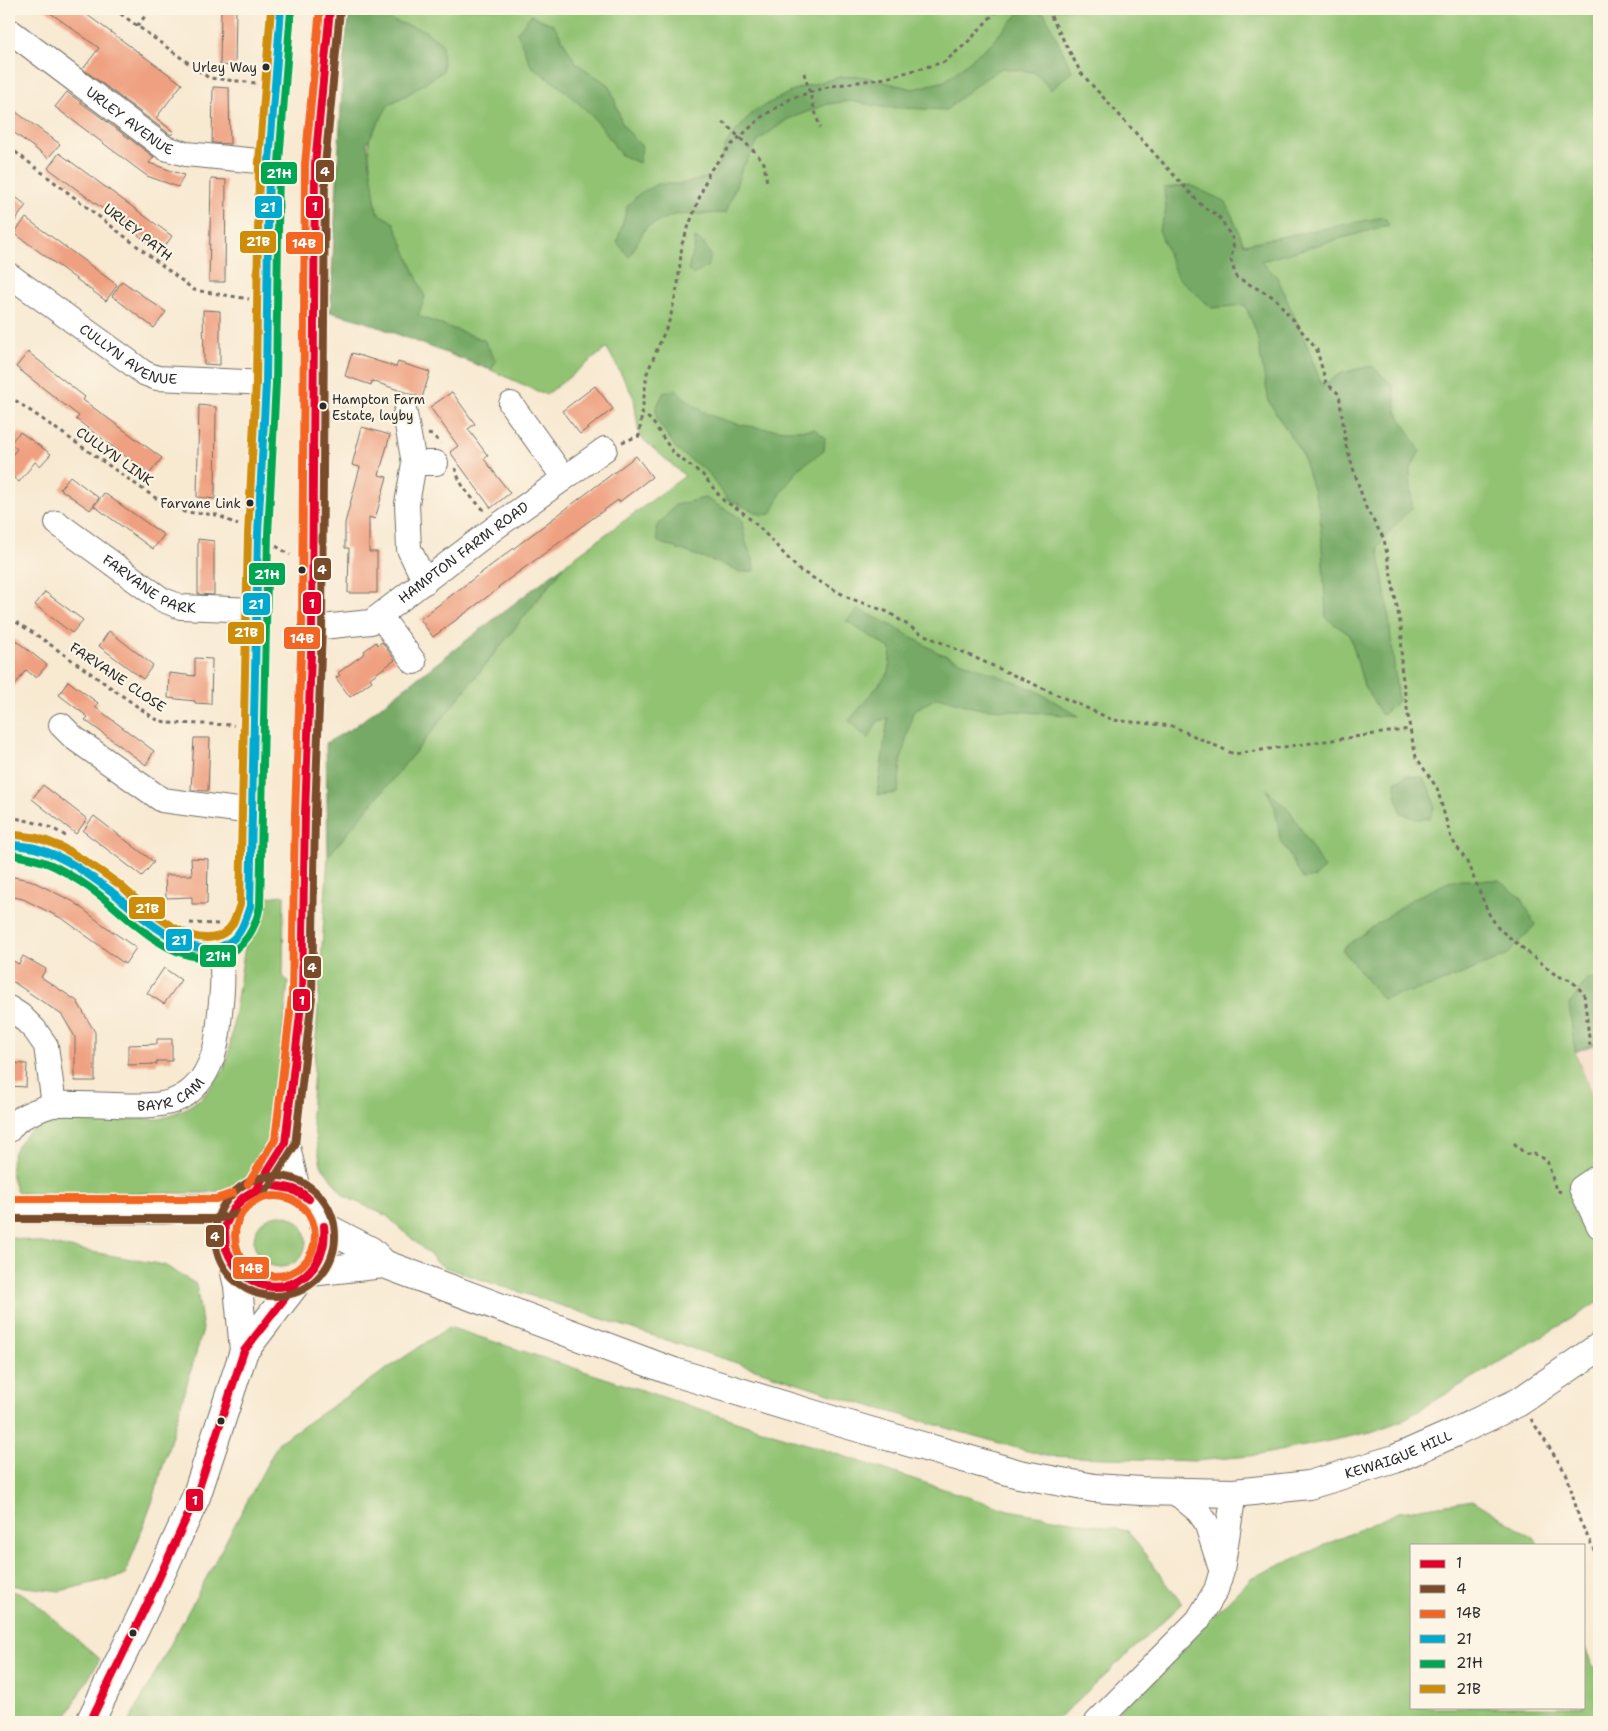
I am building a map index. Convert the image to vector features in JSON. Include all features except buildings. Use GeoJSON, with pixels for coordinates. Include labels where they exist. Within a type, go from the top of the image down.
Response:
{"type":"FeatureCollection","features":[{"type":"Feature","properties":{"kind":"highway"},"geometry":{"type":"LineString","coordinates":[[296,1190],[285,1143],[302,996],[305,814],[312,628],[315,164],[330,9]]}},
{"type":"Feature","properties":{"kind":"highway"},"geometry":{"type":"LineString","coordinates":[[244,1351],[238,1286],[229,1254],[225,1226],[285,1143]]}},
{"type":"Feature","properties":{"kind":"highway"},"geometry":{"type":"LineString","coordinates":[[9,1209],[217,1209],[246,1196],[276,1186],[296,1190],[306,1197],[320,1215],[323,1226],[324,1240],[318,1262],[304,1276],[244,1351],[196,1497],[90,1722]]}},
{"type":"Feature","properties":{"kind":"highway"},"geometry":{"type":"LineString","coordinates":[[164,1210],[210,1232],[229,1254],[242,1274],[267,1286],[280,1287],[304,1276],[384,1264]]}},
{"type":"Feature","properties":{"kind":"highway"},"geometry":{"type":"LineString","coordinates":[[323,1226],[371,1250],[384,1264]]}},
{"type":"Feature","properties":{"kind":"highway","name":"KEWAIGUE HILL"},"geometry":{"type":"LineString","coordinates":[[384,1264],[674,1372],[858,1428],[1019,1474],[1094,1488],[1174,1492],[1234,1492],[1309,1485],[1395,1459],[1519,1402],[1599,1347]]}},
{"type":"Feature","properties":{"kind":"street"},"geometry":{"type":"LineString","coordinates":[[9,844],[36,848],[59,858],[100,882],[150,924],[180,942],[198,948],[218,948],[231,942],[240,932],[250,906],[258,534],[266,383],[269,162],[281,9]]}},
{"type":"Feature","properties":{"kind":"street","name":"URLEY AVENUE"},"geometry":{"type":"LineString","coordinates":[[10,31],[165,148],[186,154],[269,162]]}},
{"type":"Feature","properties":{"kind":"street","name":"CULLYN AVENUE"},"geometry":{"type":"LineString","coordinates":[[9,274],[137,368],[156,378],[266,383]]}},
{"type":"Feature","properties":{"kind":"street"},"geometry":{"type":"LineString","coordinates":[[511,404],[564,478]]}},
{"type":"Feature","properties":{"kind":"street"},"geometry":{"type":"LineString","coordinates":[[405,414],[411,439],[437,459],[407,504],[409,549],[425,582]]}},
{"type":"Feature","properties":{"kind":"street","name":"HAMPTON FARM ROAD"},"geometry":{"type":"LineString","coordinates":[[312,628],[385,622],[425,582],[496,527],[605,449]]}},
{"type":"Feature","properties":{"kind":"street","name":"FARVANE PARK"},"geometry":{"type":"LineString","coordinates":[[57,523],[161,599],[181,607],[256,610]]}},
{"type":"Feature","properties":{"kind":"street"},"geometry":{"type":"LineString","coordinates":[[385,622],[414,662]]}},
{"type":"Feature","properties":{"kind":"street"},"geometry":{"type":"LineString","coordinates":[[66,736],[162,800],[252,812]]}},
{"type":"Feature","properties":{"kind":"street","name":"BAYR CAM"},"geometry":{"type":"LineString","coordinates":[[9,1130],[12,1124],[22,1116],[54,1105],[153,1106],[173,1101],[188,1092],[202,1080],[212,1061],[217,1044],[223,978],[222,959],[218,948]]}},
{"type":"Feature","properties":{"kind":"street"},"geometry":{"type":"LineString","coordinates":[[9,1008],[20,1015],[35,1030],[46,1046],[54,1105]]}},
{"type":"Feature","properties":{"kind":"street"},"geometry":{"type":"LineString","coordinates":[[1590,1182],[1599,1226]]}},
{"type":"Feature","properties":{"kind":"street"},"geometry":{"type":"LineString","coordinates":[[1174,1492],[1198,1511],[1206,1522],[1222,1570]]}},
{"type":"Feature","properties":{"kind":"street"},"geometry":{"type":"LineString","coordinates":[[1097,1722],[1198,1620],[1216,1590],[1222,1570],[1234,1492]]}},
{"type":"Feature","properties":{"kind":"path"},"geometry":{"type":"LineString","coordinates":[[114,9],[209,78],[275,86]]}},
{"type":"Feature","properties":{"kind":"path"},"geometry":{"type":"LineString","coordinates":[[137,26],[151,9]]}},
{"type":"Feature","properties":{"kind":"path"},"geometry":{"type":"LineString","coordinates":[[605,449],[639,436],[647,373],[670,320],[678,284],[682,244],[710,172],[731,145],[763,116],[792,98],[831,86],[886,78],[944,62],[967,44],[998,9]]}},
{"type":"Feature","properties":{"kind":"path"},"geometry":{"type":"LineString","coordinates":[[1047,9],[1081,73],[1203,207],[1218,215],[1234,241],[1231,260],[1236,277],[1275,298],[1318,350],[1326,383],[1339,394],[1346,446],[1366,508],[1384,539],[1402,633],[1402,666],[1410,729],[1416,757],[1437,788],[1451,838],[1467,862],[1489,914],[1498,928],[1557,976],[1571,980],[1584,994],[1590,1046]]}},
{"type":"Feature","properties":{"kind":"path"},"geometry":{"type":"LineString","coordinates":[[804,73],[820,128]]}},
{"type":"Feature","properties":{"kind":"path"},"geometry":{"type":"LineString","coordinates":[[723,122],[764,163],[767,183]]}},
{"type":"Feature","properties":{"kind":"path","name":"URLEY PATH"},"geometry":{"type":"LineString","coordinates":[[9,147],[194,290],[267,302]]}},
{"type":"Feature","properties":{"kind":"path","name":"CULLYN LINK"},"geometry":{"type":"LineString","coordinates":[[9,396],[157,499],[184,512],[217,515],[258,534],[296,558]]}},
{"type":"Feature","properties":{"kind":"path"},"geometry":{"type":"LineString","coordinates":[[641,412],[652,421],[674,454],[702,474],[724,502],[740,510],[760,528],[799,570],[849,598],[888,612],[918,632],[1113,720],[1172,726],[1234,754],[1410,729]]}},
{"type":"Feature","properties":{"kind":"path"},"geometry":{"type":"LineString","coordinates":[[411,439],[423,434],[432,435],[440,442],[437,459],[458,478],[470,498],[484,510],[496,527]]}},
{"type":"Feature","properties":{"kind":"path","name":"FARVANE CLOSE"},"geometry":{"type":"LineString","coordinates":[[9,620],[13,620],[41,638],[154,719],[168,723],[254,726]]}},
{"type":"Feature","properties":{"kind":"path"},"geometry":{"type":"LineString","coordinates":[[1514,1143],[1525,1154],[1534,1154],[1547,1160],[1556,1190],[1566,1193],[1590,1182]]}},
{"type":"Feature","properties":{"kind":"path"},"geometry":{"type":"LineString","coordinates":[[1519,1402],[1567,1475],[1580,1521],[1599,1560]]}},
{"type":"Feature","properties":{"kind":"shaded area"},"geometry":{"type":"Polygon","coordinates":[[[1599,1043],[1599,1115],[1575,1051],[1599,1043]]]}},
{"type":"Feature","properties":{"kind":"green space"},"geometry":{"type":"Polygon","coordinates":[[[350,9],[372,9],[393,21],[424,30],[442,44],[443,71],[407,95],[389,104],[367,143],[377,212],[394,223],[425,297],[418,316],[484,340],[496,361],[491,370],[363,321],[330,312],[344,52],[350,9]]]}},
{"type":"Feature","properties":{"kind":"green space"},"geometry":{"type":"Polygon","coordinates":[[[372,9],[1599,9],[1599,1043],[1575,1052],[1599,1115],[1599,1302],[1401,1421],[1371,1432],[1259,1455],[1196,1461],[1045,1456],[856,1402],[443,1267],[387,1216],[344,1196],[321,1165],[311,1114],[328,856],[420,746],[568,562],[685,476],[639,436],[634,398],[607,348],[546,395],[491,370],[363,321],[374,10],[372,9]]]}},
{"type":"Feature","properties":{"kind":"green space"},"geometry":{"type":"Polygon","coordinates":[[[1023,9],[1045,14],[1072,71],[1051,90],[1034,72],[1001,68],[972,88],[946,110],[882,107],[851,101],[828,104],[788,119],[759,140],[742,169],[726,213],[673,215],[646,227],[629,257],[617,242],[628,205],[639,194],[657,184],[681,184],[714,176],[727,142],[754,111],[796,89],[839,77],[860,76],[913,89],[945,81],[990,44],[1023,9]]]}},
{"type":"Feature","properties":{"kind":"green space"},"geometry":{"type":"Polygon","coordinates":[[[531,15],[554,25],[576,63],[610,86],[622,124],[642,147],[639,163],[621,155],[600,125],[585,109],[559,86],[531,66],[517,32],[531,15]]]}},
{"type":"Feature","properties":{"kind":"green space"},"geometry":{"type":"Polygon","coordinates":[[[1190,185],[1226,202],[1244,244],[1384,217],[1389,225],[1261,261],[1277,277],[1308,348],[1322,386],[1341,373],[1372,366],[1393,386],[1397,412],[1420,451],[1410,470],[1412,508],[1393,527],[1378,548],[1388,610],[1398,701],[1382,715],[1364,686],[1350,635],[1326,618],[1320,512],[1302,454],[1269,402],[1256,331],[1245,305],[1212,308],[1177,277],[1159,230],[1166,211],[1164,188],[1190,185]]]}},
{"type":"Feature","properties":{"kind":"green space"},"geometry":{"type":"Polygon","coordinates":[[[695,238],[701,241],[711,257],[707,267],[693,275],[688,270],[695,238]]]}},
{"type":"Feature","properties":{"kind":"green space"},"geometry":{"type":"Polygon","coordinates":[[[676,390],[705,413],[735,423],[761,428],[814,429],[825,437],[824,451],[799,468],[781,493],[771,514],[762,515],[727,499],[708,472],[677,450],[657,420],[656,408],[664,392],[676,390]]]}},
{"type":"Feature","properties":{"kind":"green space"},"geometry":{"type":"Polygon","coordinates":[[[705,498],[741,518],[746,543],[753,560],[754,571],[740,572],[658,542],[656,528],[675,505],[705,498]]]}},
{"type":"Feature","properties":{"kind":"green space"},"geometry":{"type":"Polygon","coordinates":[[[568,562],[420,746],[328,856],[326,743],[354,727],[568,562]]]}},
{"type":"Feature","properties":{"kind":"green space"},"geometry":{"type":"Polygon","coordinates":[[[858,609],[891,625],[937,652],[1035,690],[1079,716],[976,708],[938,697],[913,711],[901,761],[898,793],[877,795],[888,718],[878,721],[868,739],[849,721],[889,672],[891,649],[846,621],[858,609]]]}},
{"type":"Feature","properties":{"kind":"green space"},"geometry":{"type":"Polygon","coordinates":[[[1407,776],[1422,777],[1431,791],[1435,807],[1430,818],[1417,819],[1401,813],[1397,798],[1396,781],[1407,776]]]}},
{"type":"Feature","properties":{"kind":"green space"},"geometry":{"type":"Polygon","coordinates":[[[1266,789],[1290,811],[1324,868],[1316,877],[1303,879],[1280,839],[1275,807],[1266,789]]]}},
{"type":"Feature","properties":{"kind":"green space"},"geometry":{"type":"Polygon","coordinates":[[[1453,880],[1499,880],[1522,899],[1535,925],[1506,956],[1432,986],[1382,999],[1342,949],[1412,899],[1453,880]]]}},
{"type":"Feature","properties":{"kind":"green space"},"geometry":{"type":"Polygon","coordinates":[[[284,895],[283,976],[288,981],[275,1126],[264,1155],[253,1172],[237,1185],[224,1190],[204,1193],[18,1193],[13,1180],[12,1158],[22,1139],[41,1124],[53,1119],[160,1119],[185,1109],[203,1097],[224,1070],[229,1052],[245,946],[241,943],[259,898],[284,895]]]}},
{"type":"Feature","properties":{"kind":"green space"},"geometry":{"type":"Polygon","coordinates":[[[1587,979],[1599,980],[1599,1042],[1575,1051],[1569,1005],[1587,979]]]}},
{"type":"Feature","properties":{"kind":"green space"},"geometry":{"type":"Polygon","coordinates":[[[280,1215],[294,1219],[302,1227],[306,1241],[302,1255],[294,1263],[280,1267],[266,1263],[258,1255],[254,1241],[258,1227],[266,1219],[280,1215]]]}},
{"type":"Feature","properties":{"kind":"green space"},"geometry":{"type":"Polygon","coordinates":[[[9,1237],[164,1265],[196,1284],[203,1329],[153,1500],[125,1575],[60,1591],[9,1585],[9,1237]]]}},
{"type":"Feature","properties":{"kind":"green space"},"geometry":{"type":"Polygon","coordinates":[[[449,1327],[1008,1510],[1128,1531],[1182,1604],[1054,1722],[129,1722],[279,1442],[449,1327]]]}},
{"type":"Feature","properties":{"kind":"green space"},"geometry":{"type":"Polygon","coordinates":[[[1473,1500],[1536,1540],[1538,1544],[1410,1544],[1410,1708],[1586,1708],[1586,1650],[1599,1679],[1599,1722],[1107,1722],[1251,1578],[1401,1511],[1473,1500]]]}},
{"type":"Feature","properties":{"kind":"green space"},"geometry":{"type":"Polygon","coordinates":[[[9,1590],[27,1596],[100,1659],[63,1722],[9,1722],[9,1590]]]}},
{"type":"Feature","properties":{"kind":"transit line","name":"21B"},"geometry":{"type":"LineString","coordinates":[[11,834],[34,837],[71,852],[120,885],[154,914],[183,932],[197,937],[211,938],[224,933],[236,916],[240,904],[248,534],[256,383],[259,162],[271,9]]}},
{"type":"Feature","properties":{"kind":"transit line","name":"21"},"geometry":{"type":"LineString","coordinates":[[9,844],[32,847],[67,861],[111,891],[154,926],[190,945],[207,949],[224,945],[238,934],[248,913],[250,906],[258,534],[266,383],[269,162],[281,9]]}},
{"type":"Feature","properties":{"kind":"transit line","name":"14B"},"geometry":{"type":"LineString","coordinates":[[248,1184],[275,1140],[292,996],[295,814],[302,628],[305,164],[320,9]]}},
{"type":"Feature","properties":{"kind":"transit line","name":"1"},"geometry":{"type":"LineString","coordinates":[[256,1189],[285,1143],[302,997],[305,814],[312,628],[315,164],[330,9]]}},
{"type":"Feature","properties":{"kind":"transit line","name":"21H"},"geometry":{"type":"LineString","coordinates":[[9,854],[42,861],[57,867],[95,891],[160,943],[190,956],[206,957],[231,952],[238,948],[256,922],[260,906],[268,534],[276,383],[279,162],[291,10]]}},
{"type":"Feature","properties":{"kind":"transit line","name":"4"},"geometry":{"type":"LineString","coordinates":[[264,1194],[295,1145],[312,997],[315,814],[322,628],[325,165],[340,10]]}},
{"type":"Feature","properties":{"kind":"transit line","name":"4"},"geometry":{"type":"LineString","coordinates":[[275,1176],[287,1177],[298,1181],[308,1186],[317,1194],[325,1203],[330,1213],[334,1224],[335,1236],[334,1248],[330,1259],[325,1269],[317,1278],[308,1286],[298,1291],[287,1295],[275,1296],[263,1295],[252,1291],[242,1286],[233,1278],[225,1269],[220,1259],[216,1248],[215,1236],[216,1224],[220,1213],[225,1203],[233,1194],[242,1186],[252,1181],[263,1177],[275,1176]]}},
{"type":"Feature","properties":{"kind":"transit line","name":"1"},"geometry":{"type":"LineString","coordinates":[[274,1186],[291,1189],[309,1199]]}},
{"type":"Feature","properties":{"kind":"transit line","name":"1"},"geometry":{"type":"LineString","coordinates":[[274,1186],[293,1189],[309,1199]]}},
{"type":"Feature","properties":{"kind":"transit line","name":"1"},"geometry":{"type":"LineString","coordinates":[[226,1224],[240,1200],[250,1193],[264,1188]]}},
{"type":"Feature","properties":{"kind":"transit line","name":"1"},"geometry":{"type":"LineString","coordinates":[[226,1224],[240,1202],[250,1194],[264,1188]]}},
{"type":"Feature","properties":{"kind":"transit line","name":"14B"},"geometry":{"type":"LineString","coordinates":[[9,1199],[216,1199],[233,1193]]}},
{"type":"Feature","properties":{"kind":"transit line","name":"14B"},"geometry":{"type":"LineString","coordinates":[[275,1196],[290,1199],[303,1208],[312,1221],[315,1236],[312,1251],[303,1264],[290,1273],[275,1276],[260,1273],[247,1264],[238,1251],[235,1236],[238,1221],[247,1208],[260,1199],[275,1196]]}},
{"type":"Feature","properties":{"kind":"transit line","name":"4"},"geometry":{"type":"LineString","coordinates":[[9,1219],[218,1219],[239,1213]]}},
{"type":"Feature","properties":{"kind":"transit line","name":"1"},"geometry":{"type":"LineString","coordinates":[[239,1271],[248,1278],[266,1285],[279,1286],[301,1278],[310,1270],[321,1250],[324,1239],[324,1226]]}},
{"type":"Feature","properties":{"kind":"transit line","name":"1"},"geometry":{"type":"LineString","coordinates":[[239,1271],[254,1282],[269,1287],[284,1286],[298,1281],[310,1272],[319,1259],[324,1244],[324,1226]]}},
{"type":"Feature","properties":{"kind":"transit line","name":"1"},"geometry":{"type":"LineString","coordinates":[[225,1230],[226,1249],[239,1271]]}},
{"type":"Feature","properties":{"kind":"transit line","name":"1"},"geometry":{"type":"LineString","coordinates":[[225,1230],[225,1242],[228,1252],[232,1262],[239,1271]]}},
{"type":"Feature","properties":{"kind":"transit line","name":"1"},"geometry":{"type":"LineString","coordinates":[[90,1722],[196,1497],[244,1351],[298,1281]]}},
{"type":"Feature","properties":{"kind":"place","name":"Urley Way"},"geometry":{"type":"Point","coordinates":[266,67]}},
{"type":"Feature","properties":{"kind":"place","name":"Hampton Farm Estate, layby"},"geometry":{"type":"Point","coordinates":[323,406]}},
{"type":"Feature","properties":{"kind":"place","name":"Farvane Link"},"geometry":{"type":"Point","coordinates":[250,503]}}]}
